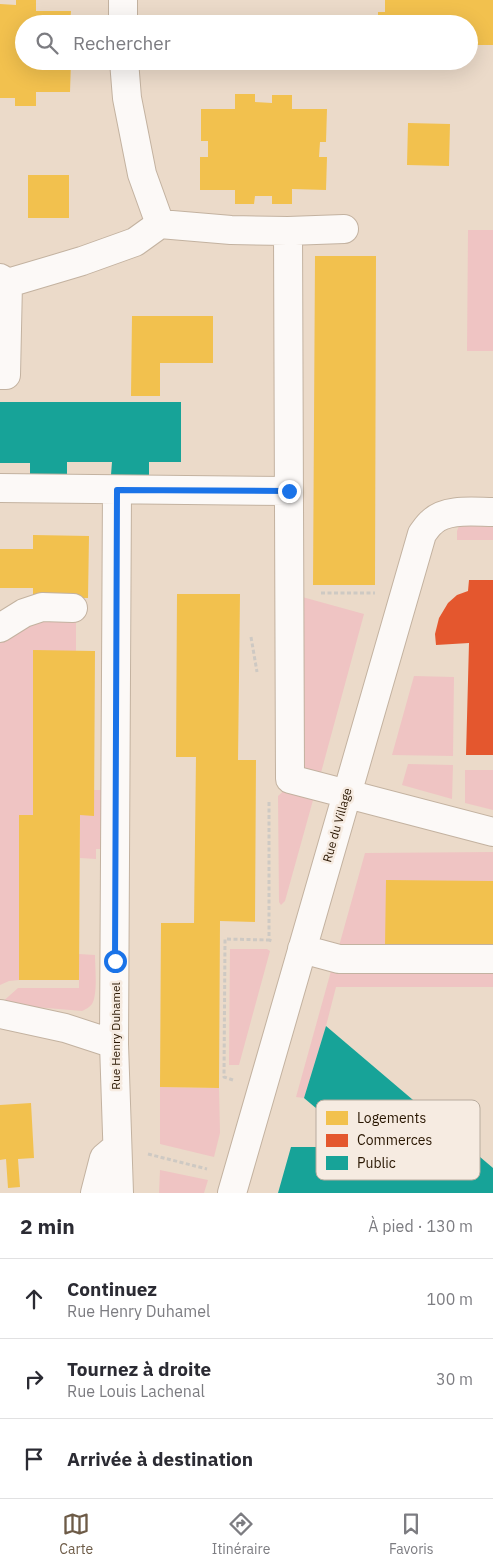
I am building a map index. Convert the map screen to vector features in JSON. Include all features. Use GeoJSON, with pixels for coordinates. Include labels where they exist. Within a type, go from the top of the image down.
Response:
{"type":"FeatureCollection","features":[{"type":"Feature","properties":{"kind":"street"},"geometry":{"type":"LineString","coordinates":[[122,15],[123,0]]}},
{"type":"Feature","properties":{"kind":"street"},"geometry":{"type":"LineString","coordinates":[[125,70],[127,98],[142,174],[160,224]]}},
{"type":"Feature","properties":{"kind":"street"},"geometry":{"type":"LineString","coordinates":[[0,375],[6,375],[4,281],[82,261],[135,242],[160,224],[231,230],[288,231],[344,229]]}},
{"type":"Feature","properties":{"kind":"street"},"geometry":{"type":"LineString","coordinates":[[288,231],[290,779],[493,832]]}},
{"type":"Feature","properties":{"kind":"street"},"geometry":{"type":"LineString","coordinates":[[0,488],[289,491]]}},
{"type":"Feature","properties":{"kind":"street","name":"Rue Henry Duhamel"},"geometry":{"type":"LineString","coordinates":[[117,490],[114,1044],[111,1153],[119,1193]]}},
{"type":"Feature","properties":{"kind":"street","name":"Rue du Village"},"geometry":{"type":"LineString","coordinates":[[232,1193],[422,534],[433,520],[447,514],[493,512]]}},
{"type":"Feature","properties":{"kind":"street"},"geometry":{"type":"LineString","coordinates":[[0,628],[24,613],[42,607],[73,608]]}},
{"type":"Feature","properties":{"kind":"street"},"geometry":{"type":"LineString","coordinates":[[302,949],[339,959],[493,959]]}},
{"type":"Feature","properties":{"kind":"street"},"geometry":{"type":"LineString","coordinates":[[0,1014],[65,1028],[114,1044]]}},
{"type":"Feature","properties":{"kind":"street"},"geometry":{"type":"LineString","coordinates":[[95,1193],[111,1153]]}},
{"type":"Feature","properties":{"kind":"path"},"geometry":{"type":"LineString","coordinates":[[289,593],[370,593]]}},
{"type":"Feature","properties":{"kind":"path"},"geometry":{"type":"LineString","coordinates":[[251,637],[257,676]]}},
{"type":"Feature","properties":{"kind":"path"},"geometry":{"type":"LineString","coordinates":[[269,793],[269,940]]}},
{"type":"Feature","properties":{"kind":"path"},"geometry":{"type":"LineString","coordinates":[[262,1088],[224,1077],[225,939],[269,940],[302,949]]}},
{"type":"Feature","properties":{"kind":"path"},"geometry":{"type":"LineString","coordinates":[[160,1157],[210,1170]]}},
{"type":"Feature","properties":{"kind":"shaded area"},"geometry":{"type":"Polygon","coordinates":[[[468,230],[493,230],[493,351],[467,351],[468,230]]]}},
{"type":"Feature","properties":{"kind":"shaded area"},"geometry":{"type":"Polygon","coordinates":[[[460,523],[493,523],[493,540],[457,540],[457,531],[460,523]]]}},
{"type":"Feature","properties":{"kind":"shaded area"},"geometry":{"type":"Polygon","coordinates":[[[295,595],[364,614],[319,780],[295,773],[295,595]]]}},
{"type":"Feature","properties":{"kind":"shaded area"},"geometry":{"type":"Polygon","coordinates":[[[76,613],[76,651],[33,651],[33,815],[19,816],[19,980],[9,981],[0,985],[0,634],[16,623],[76,613]]]}},
{"type":"Feature","properties":{"kind":"shaded area"},"geometry":{"type":"Polygon","coordinates":[[[414,676],[454,677],[453,756],[392,755],[414,676]]]}},
{"type":"Feature","properties":{"kind":"shaded area"},"geometry":{"type":"Polygon","coordinates":[[[408,764],[453,765],[452,799],[402,785],[408,764]]]}},
{"type":"Feature","properties":{"kind":"shaded area"},"geometry":{"type":"Polygon","coordinates":[[[465,770],[493,770],[493,810],[465,803],[465,770]]]}},
{"type":"Feature","properties":{"kind":"shaded area"},"geometry":{"type":"Polygon","coordinates":[[[289,786],[315,793],[285,901],[281,905],[279,902],[278,796],[289,786]]]}},
{"type":"Feature","properties":{"kind":"shaded area"},"geometry":{"type":"Polygon","coordinates":[[[94,790],[109,790],[109,849],[96,849],[96,859],[80,858],[80,815],[94,815],[94,790]]]}},
{"type":"Feature","properties":{"kind":"shaded area"},"geometry":{"type":"Polygon","coordinates":[[[493,852],[493,881],[385,946],[339,946],[365,853],[493,852]]]}},
{"type":"Feature","properties":{"kind":"shaded area"},"geometry":{"type":"Polygon","coordinates":[[[230,949],[267,949],[270,951],[239,1065],[229,1065],[230,949]]]}},
{"type":"Feature","properties":{"kind":"shaded area"},"geometry":{"type":"Polygon","coordinates":[[[79,954],[95,955],[95,994],[92,1004],[88,1008],[82,1011],[0,1004],[18,988],[79,988],[79,954]]]}},
{"type":"Feature","properties":{"kind":"shaded area"},"geometry":{"type":"Polygon","coordinates":[[[331,971],[493,972],[493,987],[336,987],[304,1098],[296,1097],[331,971]]]}},
{"type":"Feature","properties":{"kind":"shaded area"},"geometry":{"type":"Polygon","coordinates":[[[160,1087],[219,1088],[220,1133],[214,1157],[160,1144],[160,1087]]]}},
{"type":"Feature","properties":{"kind":"shaded area"},"geometry":{"type":"Polygon","coordinates":[[[160,1170],[208,1180],[204,1193],[159,1193],[160,1170]]]}},
{"type":"Feature","properties":{"kind":"building: Logements"},"geometry":{"type":"Polygon","coordinates":[[[16,0],[36,0],[36,11],[71,11],[71,15],[15,15],[15,70],[71,70],[70,92],[36,92],[36,106],[15,106],[15,98],[0,98],[0,4],[16,5],[16,0]]]}},
{"type":"Feature","properties":{"kind":"building: Logements"},"geometry":{"type":"Polygon","coordinates":[[[385,0],[493,0],[493,45],[478,45],[478,15],[378,15],[378,12],[385,12],[385,0]]]}},
{"type":"Feature","properties":{"kind":"building: Logements"},"geometry":{"type":"Polygon","coordinates":[[[235,94],[255,94],[255,102],[272,103],[272,95],[292,95],[292,109],[327,109],[326,142],[320,142],[319,157],[327,157],[326,190],[292,189],[292,204],[272,204],[272,196],[255,196],[254,204],[235,204],[235,190],[200,190],[200,157],[208,157],[208,141],[201,141],[201,109],[235,109],[235,94]]]}},
{"type":"Feature","properties":{"kind":"building: Logements"},"geometry":{"type":"Polygon","coordinates":[[[408,123],[450,124],[449,166],[407,165],[408,123]]]}},
{"type":"Feature","properties":{"kind":"building: Logements"},"geometry":{"type":"Polygon","coordinates":[[[28,175],[69,175],[69,218],[28,218],[28,175]]]}},
{"type":"Feature","properties":{"kind":"building: Logements"},"geometry":{"type":"Polygon","coordinates":[[[315,256],[376,256],[375,585],[313,585],[315,256]]]}},
{"type":"Feature","properties":{"kind":"building: Logements"},"geometry":{"type":"Polygon","coordinates":[[[132,316],[213,316],[213,363],[160,363],[160,396],[131,396],[132,316]]]}},
{"type":"Feature","properties":{"kind":"building: Logements"},"geometry":{"type":"Polygon","coordinates":[[[33,535],[89,536],[88,598],[33,597],[33,588],[0,588],[0,549],[33,549],[33,535]]]}},
{"type":"Feature","properties":{"kind":"building: Logements"},"geometry":{"type":"Polygon","coordinates":[[[177,594],[240,594],[238,760],[256,760],[255,922],[220,921],[219,1088],[160,1087],[161,923],[194,923],[196,757],[176,757],[177,594]]]}},
{"type":"Feature","properties":{"kind":"building: Logements"},"geometry":{"type":"Polygon","coordinates":[[[33,650],[95,651],[94,816],[80,815],[79,980],[19,980],[19,815],[33,815],[33,650]]]}},
{"type":"Feature","properties":{"kind":"building: Logements"},"geometry":{"type":"Polygon","coordinates":[[[386,880],[493,881],[493,948],[385,946],[386,880]]]}},
{"type":"Feature","properties":{"kind":"building: Logements"},"geometry":{"type":"Polygon","coordinates":[[[31,1103],[34,1158],[18,1159],[20,1187],[8,1188],[6,1159],[0,1160],[0,1105],[31,1103]]]}},
{"type":"Feature","properties":{"kind":"building: Commerces"},"geometry":{"type":"Polygon","coordinates":[[[469,580],[493,580],[493,755],[466,755],[469,643],[436,645],[435,634],[439,618],[448,603],[457,595],[468,591],[469,580]]]}},
{"type":"Feature","properties":{"kind":"building: Public"},"geometry":{"type":"Polygon","coordinates":[[[0,402],[181,402],[181,462],[149,462],[149,475],[111,475],[112,462],[67,462],[67,475],[30,475],[30,463],[0,463],[0,402]]]}},
{"type":"Feature","properties":{"kind":"building: Public"},"geometry":{"type":"Polygon","coordinates":[[[326,1026],[413,1100],[316,1100],[316,1108],[304,1098],[326,1026]]]}},
{"type":"Feature","properties":{"kind":"building: Public"},"geometry":{"type":"Polygon","coordinates":[[[291,1147],[316,1147],[316,1180],[480,1180],[480,1157],[493,1168],[493,1193],[278,1193],[291,1147]]]}},
{"type":"Feature","properties":{"kind":"route"},"geometry":{"type":"LineString","coordinates":[[115,961],[117,490],[289,491]]}}]}
